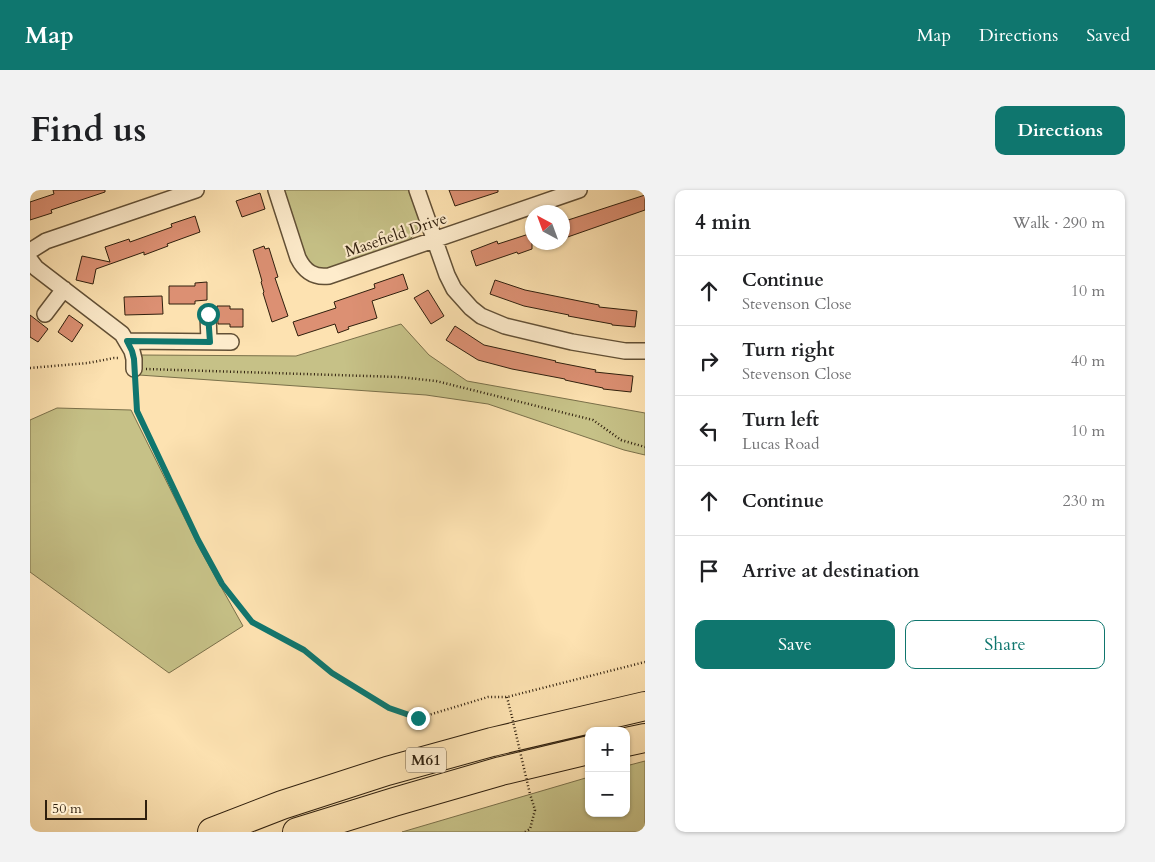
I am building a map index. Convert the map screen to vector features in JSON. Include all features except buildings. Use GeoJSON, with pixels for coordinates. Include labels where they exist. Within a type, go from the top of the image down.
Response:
{"type":"FeatureCollection","features":[{"type":"Feature","properties":{"kind":"highway","name":"M61"},"geometry":{"type":"LineString","coordinates":[[212,832],[282,805],[387,771],[492,742],[645,706]]}},
{"type":"Feature","properties":{"kind":"highway"},"geometry":{"type":"LineString","coordinates":[[630,741],[645,738]]}},
{"type":"Feature","properties":{"kind":"highway","name":"M61"},"geometry":{"type":"LineString","coordinates":[[297,832],[501,771],[585,751]]}},
{"type":"Feature","properties":{"kind":"street"},"geometry":{"type":"LineString","coordinates":[[30,251],[46,241],[196,190]]}},
{"type":"Feature","properties":{"kind":"street","name":"Masefield Drive"},"geometry":{"type":"LineString","coordinates":[[276,190],[298,258],[305,270],[322,277],[579,190]]}},
{"type":"Feature","properties":{"kind":"street"},"geometry":{"type":"LineString","coordinates":[[417,190],[454,289],[481,316],[504,326],[572,342],[625,351],[645,351]]}},
{"type":"Feature","properties":{"kind":"street"},"geometry":{"type":"LineString","coordinates":[[30,260],[36,268],[122,334],[132,351],[134,364]]}},
{"type":"Feature","properties":{"kind":"street"},"geometry":{"type":"LineString","coordinates":[[46,314],[64,289]]}},
{"type":"Feature","properties":{"kind":"street"},"geometry":{"type":"LineString","coordinates":[[208,314],[210,342]]}},
{"type":"Feature","properties":{"kind":"street"},"geometry":{"type":"LineString","coordinates":[[127,341],[231,342]]}},
{"type":"Feature","properties":{"kind":"path"},"geometry":{"type":"LineString","coordinates":[[30,368],[88,363],[114,358],[134,364],[399,377],[436,381],[593,420],[621,440],[645,447]]}},
{"type":"Feature","properties":{"kind":"path"},"geometry":{"type":"LineString","coordinates":[[134,364],[137,411],[198,540],[222,584],[252,622],[304,650],[332,673],[389,708],[418,718],[488,697],[507,697],[645,662]]}},
{"type":"Feature","properties":{"kind":"path"},"geometry":{"type":"LineString","coordinates":[[507,697],[535,810],[530,829],[525,832]]}},
{"type":"Feature","properties":{"kind":"shaded area"},"geometry":{"type":"Polygon","coordinates":[[[284,190],[409,190],[419,218],[419,225],[417,231],[405,242],[325,270],[318,270],[307,261],[284,190]]]}},
{"type":"Feature","properties":{"kind":"shaded area"},"geometry":{"type":"Polygon","coordinates":[[[401,324],[429,355],[467,381],[645,413],[645,455],[624,450],[488,404],[426,395],[139,375],[140,355],[296,356],[401,324]]]}},
{"type":"Feature","properties":{"kind":"shaded area"},"geometry":{"type":"Polygon","coordinates":[[[57,408],[131,410],[201,551],[243,626],[169,673],[30,572],[30,420],[57,408]]]}},
{"type":"Feature","properties":{"kind":"shaded area"},"geometry":{"type":"Polygon","coordinates":[[[645,761],[645,832],[402,832],[585,778],[585,817],[630,817],[630,765],[645,761]]]}},
{"type":"Feature","properties":{"kind":"route"},"geometry":{"type":"LineString","coordinates":[[208,314],[210,342],[127,341],[134,359],[137,411],[198,540],[222,584],[252,622],[304,650],[332,673],[389,708],[418,718]]}}]}
